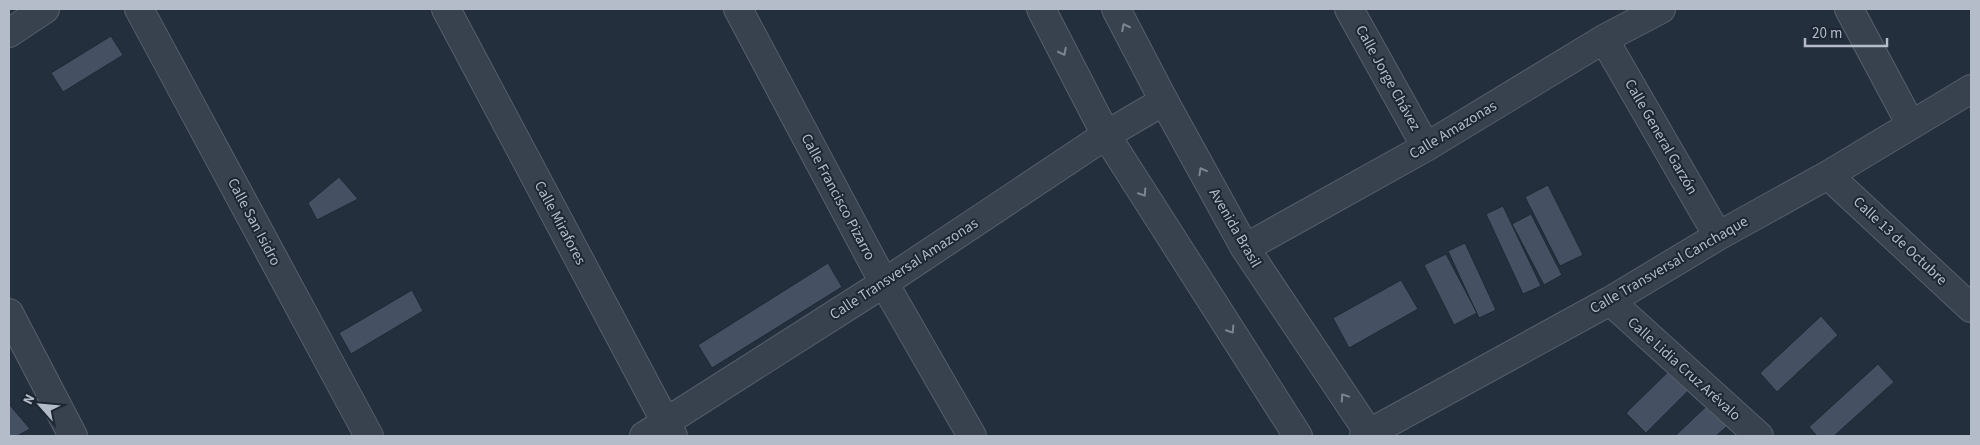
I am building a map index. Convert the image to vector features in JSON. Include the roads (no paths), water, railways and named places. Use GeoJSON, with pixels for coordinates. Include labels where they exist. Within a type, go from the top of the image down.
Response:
{"type":"FeatureCollection","features":[{"type":"Feature","properties":{"kind":"street"},"geometry":{"type":"LineString","coordinates":[[9,33],[45,9]]}},
{"type":"Feature","properties":{"kind":"street","name":"Calle San Isidro"},"geometry":{"type":"LineString","coordinates":[[139,9],[369,436]]}},
{"type":"Feature","properties":{"kind":"street","name":"Calle Mirafores"},"geometry":{"type":"LineString","coordinates":[[446,9],[661,431]]}},
{"type":"Feature","properties":{"kind":"street","name":"Calle Francisco Pizarro"},"geometry":{"type":"LineString","coordinates":[[738,9],[884,283],[972,436]]}},
{"type":"Feature","properties":{"kind":"street"},"geometry":{"type":"LineString","coordinates":[[1041,9],[1106,136],[1298,436]]}},
{"type":"Feature","properties":{"kind":"street","name":"Avenida Brasil"},"geometry":{"type":"LineString","coordinates":[[1116,9],[1245,248],[1369,435]]}},
{"type":"Feature","properties":{"kind":"street","name":"Calle Jorge Chávez"},"geometry":{"type":"LineString","coordinates":[[1350,9],[1426,147]]}},
{"type":"Feature","properties":{"kind":"street"},"geometry":{"type":"LineString","coordinates":[[1849,9],[1911,125]]}},
{"type":"Feature","properties":{"kind":"street","name":"Calle Amazonas"},"geometry":{"type":"LineString","coordinates":[[1245,248],[1426,147],[1651,11]]}},
{"type":"Feature","properties":{"kind":"street","name":"Calle General Garzón"},"geometry":{"type":"LineString","coordinates":[[1604,39],[1718,236]]}},
{"type":"Feature","properties":{"kind":"street","name":"Calle Transversal Canchaque"},"geometry":{"type":"LineString","coordinates":[[1369,435],[1610,301],[1718,236],[1828,175],[1971,89]]}},
{"type":"Feature","properties":{"kind":"street","name":"Calle Transversal Amazonas"},"geometry":{"type":"LineString","coordinates":[[661,431],[1106,136],[1164,101]]}},
{"type":"Feature","properties":{"kind":"street","name":"Calle 13 de Octubre"},"geometry":{"type":"LineString","coordinates":[[1828,175],[1971,308]]}},
{"type":"Feature","properties":{"kind":"street","name":"Calle Lidia Cruz Arévalo"},"geometry":{"type":"LineString","coordinates":[[1610,301],[1759,436]]}},
{"type":"Feature","properties":{"kind":"street"},"geometry":{"type":"LineString","coordinates":[[9,314],[73,436]]}}]}
